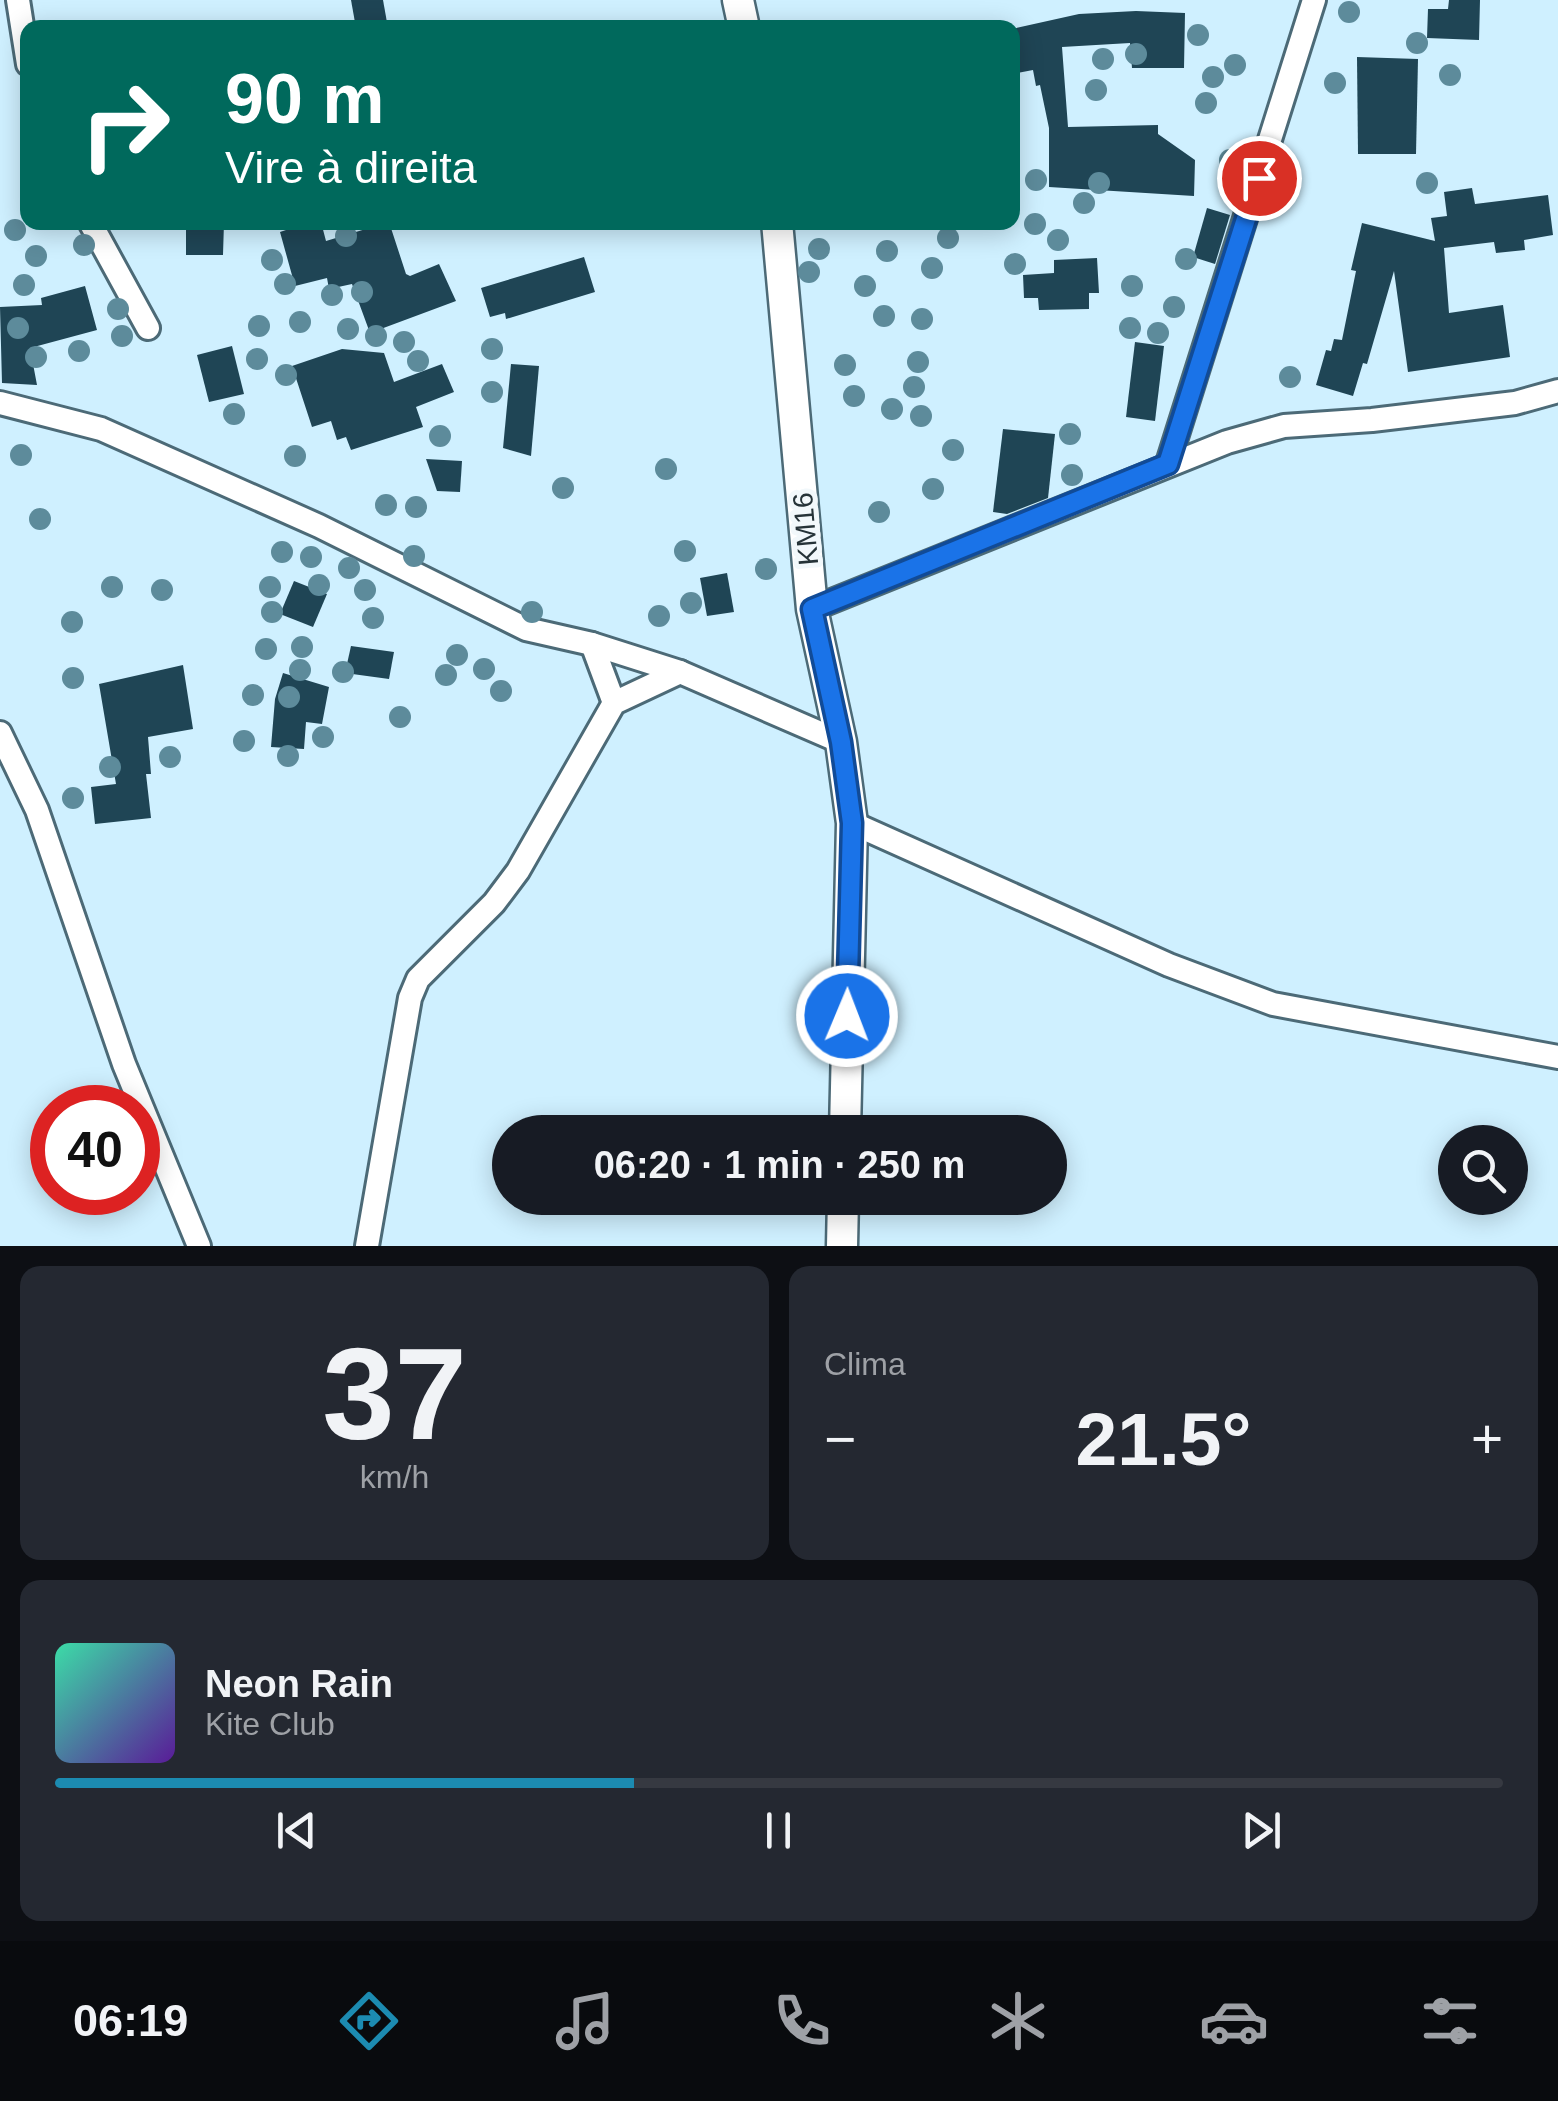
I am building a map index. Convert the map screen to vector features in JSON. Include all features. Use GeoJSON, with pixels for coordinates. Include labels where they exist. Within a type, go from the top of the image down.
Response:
{"type":"FeatureCollection","features":[{"type":"Feature","properties":{"kind":"street"},"geometry":{"type":"LineString","coordinates":[[1168,464],[1314,0]]}},
{"type":"Feature","properties":{"kind":"street"},"geometry":{"type":"LineString","coordinates":[[94,230],[148,328]]}},
{"type":"Feature","properties":{"kind":"street","name":"KM16"},"geometry":{"type":"LineString","coordinates":[[778,230],[812,609],[841,742],[852,823],[844,1115]]}},
{"type":"Feature","properties":{"kind":"street"},"geometry":{"type":"LineString","coordinates":[[812,609],[1168,464],[1284,426],[1497,405],[1550,396],[1558,391]]}},
{"type":"Feature","properties":{"kind":"street"},"geometry":{"type":"LineString","coordinates":[[0,404],[101,428],[301,518],[526,628],[680,672],[841,742]]}},
{"type":"Feature","properties":{"kind":"street"},"geometry":{"type":"LineString","coordinates":[[592,644],[614,703]]}},
{"type":"Feature","properties":{"kind":"street"},"geometry":{"type":"LineString","coordinates":[[367,1246],[410,998],[418,979],[494,904],[518,872],[614,703],[680,672]]}},
{"type":"Feature","properties":{"kind":"street"},"geometry":{"type":"LineString","coordinates":[[0,733],[37,810],[124,1064],[200,1246]]}},
{"type":"Feature","properties":{"kind":"street"},"geometry":{"type":"LineString","coordinates":[[852,823],[1169,965],[1273,1004],[1558,1056]]}},
{"type":"Feature","properties":{"kind":"street"},"geometry":{"type":"LineString","coordinates":[[842,1246],[843,1215]]}},
{"type":"Feature","properties":{"kind":"building"},"geometry":{"type":"Polygon","coordinates":[[[351,0],[383,0],[387,20],[355,20],[351,0]]]}},
{"type":"Feature","properties":{"kind":"building"},"geometry":{"type":"Polygon","coordinates":[[[1449,0],[1480,0],[1479,40],[1427,38],[1428,9],[1448,9],[1449,0]]]}},
{"type":"Feature","properties":{"kind":"building"},"geometry":{"type":"Polygon","coordinates":[[[1185,13],[1184,68],[1132,68],[1130,43],[1062,47],[1068,127],[1158,125],[1158,134],[1195,160],[1194,196],[1049,187],[1049,128],[1033,70],[1020,72],[1020,27],[1079,14],[1185,13]]]}},
{"type":"Feature","properties":{"kind":"building"},"geometry":{"type":"Polygon","coordinates":[[[1357,57],[1418,59],[1416,154],[1358,154],[1357,57]]]}},
{"type":"Feature","properties":{"kind":"building"},"geometry":{"type":"Polygon","coordinates":[[[1472,188],[1475,204],[1548,195],[1553,235],[1524,240],[1525,250],[1496,253],[1494,242],[1444,248],[1449,313],[1503,305],[1510,357],[1408,372],[1394,271],[1367,364],[1363,363],[1353,396],[1316,385],[1326,350],[1331,351],[1334,339],[1342,340],[1362,223],[1435,241],[1431,218],[1447,216],[1444,192],[1472,188]]]}},
{"type":"Feature","properties":{"kind":"building"},"geometry":{"type":"Polygon","coordinates":[[[1207,208],[1230,215],[1215,264],[1193,257],[1207,208]]]}},
{"type":"Feature","properties":{"kind":"building"},"geometry":{"type":"Polygon","coordinates":[[[186,230],[224,230],[223,255],[186,255],[186,230]]]}},
{"type":"Feature","properties":{"kind":"building"},"geometry":{"type":"Polygon","coordinates":[[[323,230],[326,241],[362,230],[392,230],[406,274],[410,276],[439,264],[456,301],[370,333],[352,284],[329,289],[327,278],[295,286],[280,232],[323,230]]]}},
{"type":"Feature","properties":{"kind":"building"},"geometry":{"type":"Polygon","coordinates":[[[584,257],[595,292],[506,319],[505,313],[490,317],[481,288],[584,257]]]}},
{"type":"Feature","properties":{"kind":"building"},"geometry":{"type":"Polygon","coordinates":[[[1097,258],[1099,293],[1089,293],[1089,309],[1039,310],[1038,298],[1024,298],[1023,275],[1054,273],[1054,260],[1097,258]]]}},
{"type":"Feature","properties":{"kind":"building"},"geometry":{"type":"Polygon","coordinates":[[[85,286],[97,330],[30,348],[37,385],[2,383],[0,307],[42,305],[41,298],[85,286]]]}},
{"type":"Feature","properties":{"kind":"building"},"geometry":{"type":"Polygon","coordinates":[[[1135,342],[1164,346],[1155,421],[1126,417],[1135,342]]]}},
{"type":"Feature","properties":{"kind":"building"},"geometry":{"type":"Polygon","coordinates":[[[232,346],[244,394],[209,402],[197,355],[232,346]]]}},
{"type":"Feature","properties":{"kind":"building"},"geometry":{"type":"Polygon","coordinates":[[[342,349],[384,353],[394,382],[442,364],[454,392],[416,407],[423,427],[351,450],[346,437],[337,440],[331,421],[312,427],[292,366],[342,349]]]}},
{"type":"Feature","properties":{"kind":"building"},"geometry":{"type":"Polygon","coordinates":[[[511,364],[539,366],[531,456],[503,448],[511,364]]]}},
{"type":"Feature","properties":{"kind":"building"},"geometry":{"type":"Polygon","coordinates":[[[1003,429],[1055,434],[1048,498],[1007,514],[993,512],[1003,429]]]}},
{"type":"Feature","properties":{"kind":"building"},"geometry":{"type":"Polygon","coordinates":[[[426,459],[462,461],[460,492],[437,491],[426,459]]]}},
{"type":"Feature","properties":{"kind":"building"},"geometry":{"type":"Polygon","coordinates":[[[727,573],[734,612],[707,616],[700,578],[727,573]]]}},
{"type":"Feature","properties":{"kind":"building"},"geometry":{"type":"Polygon","coordinates":[[[294,581],[327,594],[313,627],[280,614],[294,581]]]}},
{"type":"Feature","properties":{"kind":"building"},"geometry":{"type":"Polygon","coordinates":[[[351,646],[394,652],[389,679],[345,673],[351,646]]]}},
{"type":"Feature","properties":{"kind":"building"},"geometry":{"type":"Polygon","coordinates":[[[183,665],[193,729],[148,737],[151,774],[146,774],[151,818],[95,824],[91,787],[116,784],[99,684],[183,665]]]}},
{"type":"Feature","properties":{"kind":"building"},"geometry":{"type":"Polygon","coordinates":[[[283,673],[329,687],[322,724],[306,722],[304,749],[271,747],[275,699],[283,673]]]}},
{"type":"Feature","properties":{"kind":"route"},"geometry":{"type":"LineString","coordinates":[[847,1016],[852,823],[841,742],[812,609],[1168,464],[1259,178]]}}]}
